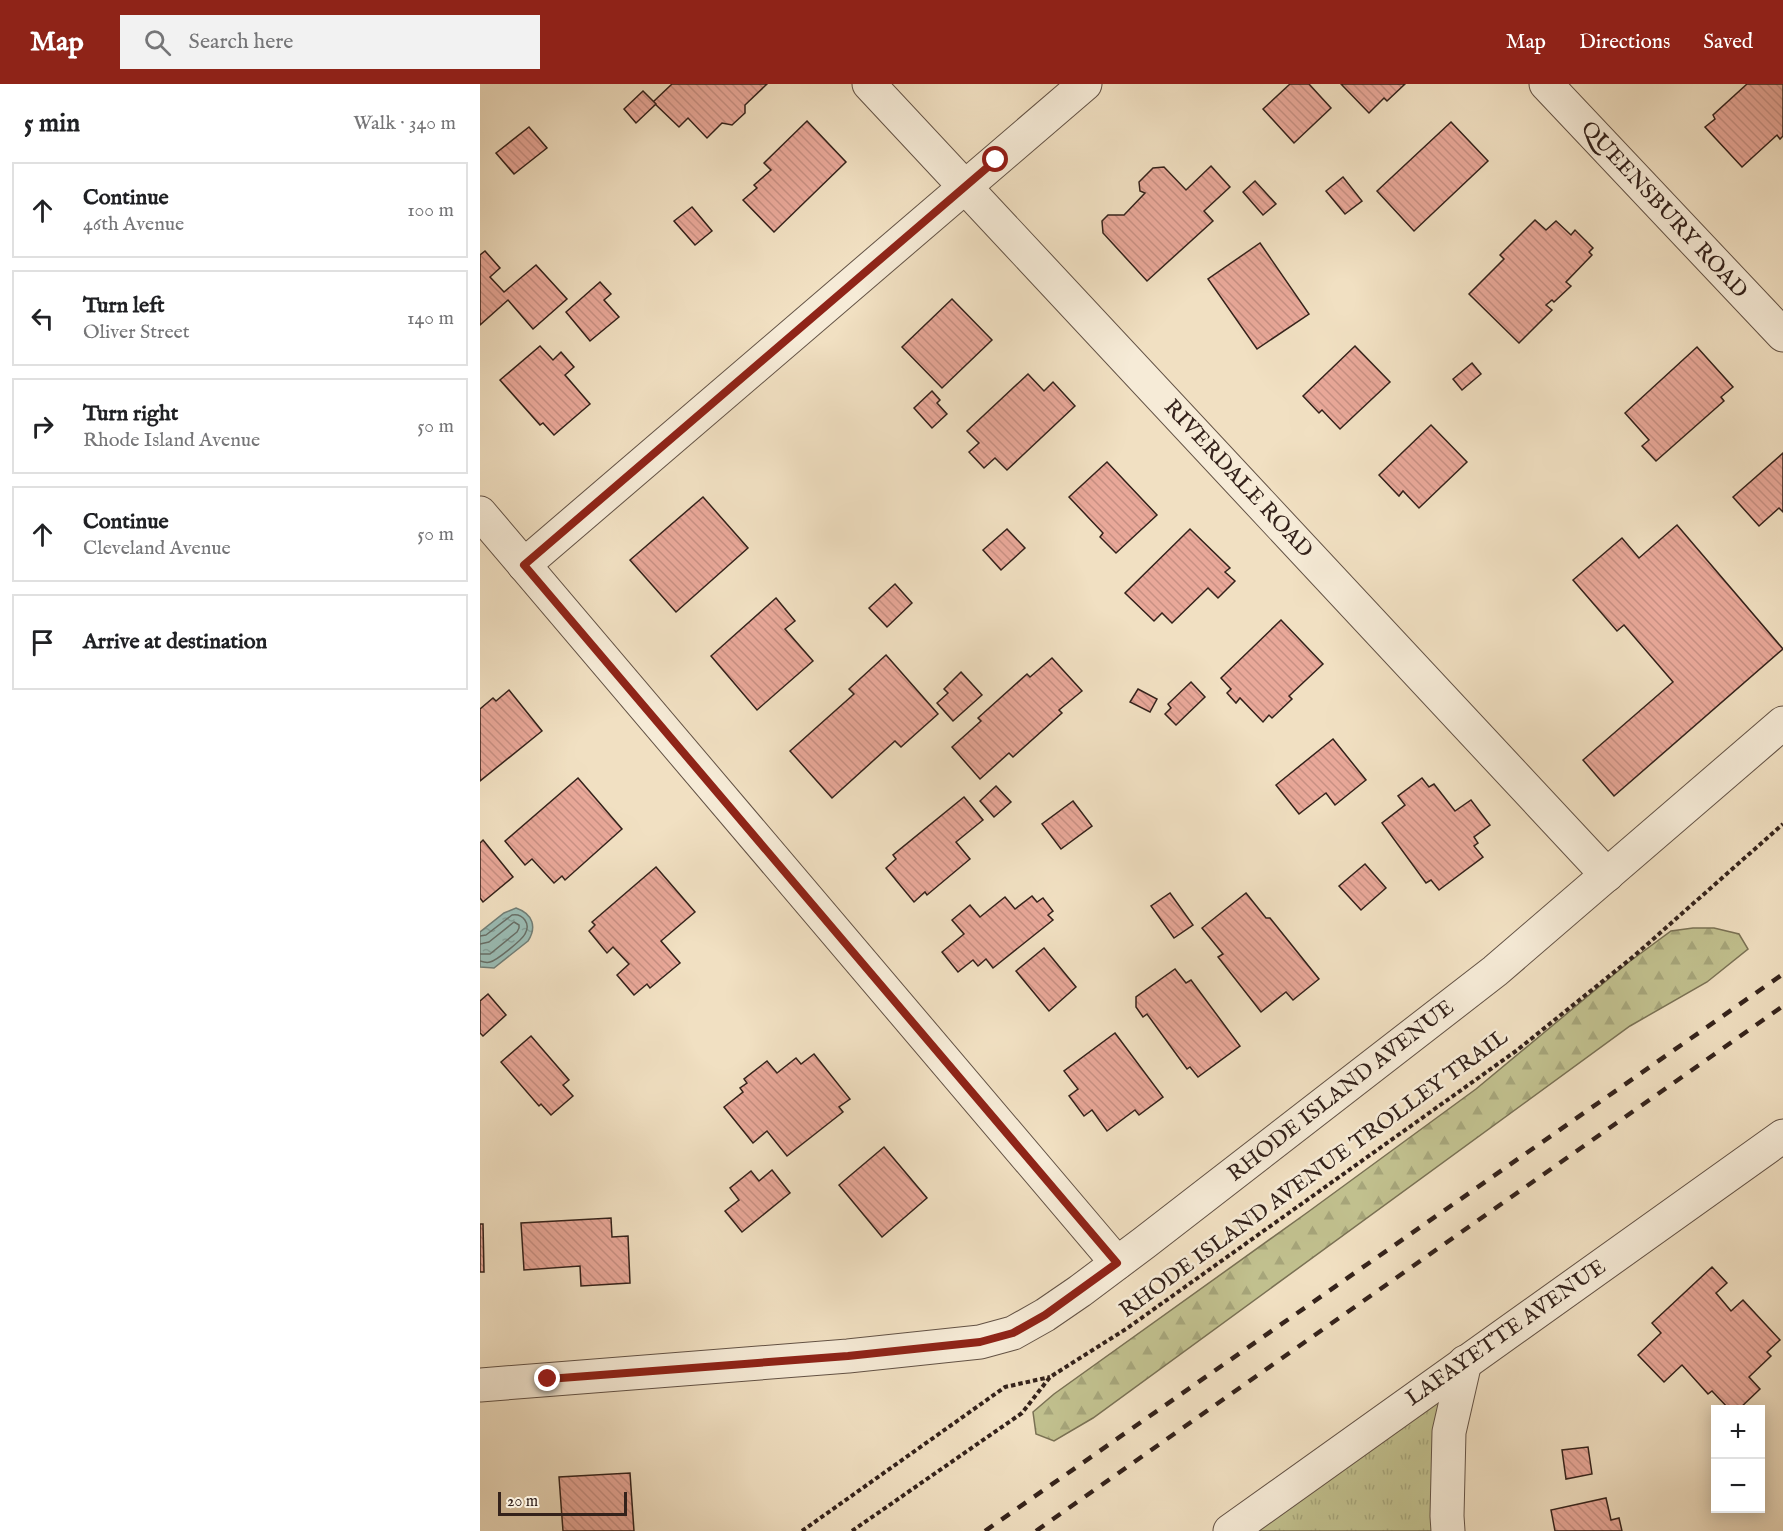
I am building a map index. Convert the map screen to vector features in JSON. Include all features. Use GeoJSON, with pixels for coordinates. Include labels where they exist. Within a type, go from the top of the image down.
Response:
{"type":"FeatureCollection","features":[{"type":"Feature","properties":{"kind":"street","name":"RIVERDALE ROAD"},"geometry":{"type":"LineString","coordinates":[[869,84],[1607,875]]}},
{"type":"Feature","properties":{"kind":"street"},"geometry":{"type":"LineString","coordinates":[[524,565],[1085,84]]}},
{"type":"Feature","properties":{"kind":"street","name":"QUEENSBURY ROAD"},"geometry":{"type":"LineString","coordinates":[[1546,84],[1783,335]]}},
{"type":"Feature","properties":{"kind":"street"},"geometry":{"type":"LineString","coordinates":[[480,513],[1117,1263]]}},
{"type":"Feature","properties":{"kind":"street","name":"RHODE ISLAND AVENUE"},"geometry":{"type":"LineString","coordinates":[[480,1384],[848,1356],[980,1342],[1013,1333],[1045,1315],[1117,1263],[1495,971],[1783,723]]}},
{"type":"Feature","properties":{"kind":"street","name":"LAFAYETTE AVENUE"},"geometry":{"type":"LineString","coordinates":[[1230,1531],[1783,1136]]}},
{"type":"Feature","properties":{"kind":"street"},"geometry":{"type":"LineString","coordinates":[[1448,1531],[1449,1432],[1465,1362]]}},
{"type":"Feature","properties":{"kind":"path","name":"RHODE ISLAND AVENUE TROLLEY TRAIL"},"geometry":{"type":"LineString","coordinates":[[852,1531],[1022,1413],[1050,1377],[1126,1329],[1516,1051],[1625,963],[1783,824]]}},
{"type":"Feature","properties":{"kind":"path"},"geometry":{"type":"LineString","coordinates":[[802,1531],[1005,1387],[1050,1377]]}},
{"type":"Feature","properties":{"kind":"green space"},"geometry":{"type":"Polygon","coordinates":[[[1714,928],[1739,934],[1748,949],[1707,982],[1630,1026],[1093,1418],[1054,1441],[1036,1434],[1033,1412],[1054,1394],[1476,1089],[1629,962],[1671,931],[1714,928]]]}},
{"type":"Feature","properties":{"kind":"green space"},"geometry":{"type":"Polygon","coordinates":[[[1465,1362],[1448,1531],[1230,1531],[1465,1362]]]}},
{"type":"Feature","properties":{"kind":"water"},"geometry":{"type":"Polygon","coordinates":[[[516,908],[530,917],[532,922],[531,936],[528,941],[494,968],[480,967],[480,932],[504,913],[516,908]]]}},
{"type":"Feature","properties":{"kind":"building"},"geometry":{"type":"Polygon","coordinates":[[[672,84],[767,84],[745,105],[745,113],[732,125],[722,123],[707,138],[688,118],[679,127],[653,102],[672,84]]]}},
{"type":"Feature","properties":{"kind":"building"},"geometry":{"type":"Polygon","coordinates":[[[1290,84],[1309,84],[1331,108],[1294,143],[1263,109],[1290,84]]]}},
{"type":"Feature","properties":{"kind":"building"},"geometry":{"type":"Polygon","coordinates":[[[1341,84],[1405,84],[1387,101],[1384,98],[1369,113],[1341,84]]]}},
{"type":"Feature","properties":{"kind":"building"},"geometry":{"type":"Polygon","coordinates":[[[1747,84],[1783,84],[1783,136],[1780,139],[1777,135],[1742,167],[1705,127],[1715,119],[1713,115],[1747,84]]]}},
{"type":"Feature","properties":{"kind":"building"},"geometry":{"type":"Polygon","coordinates":[[[643,91],[656,104],[636,123],[624,109],[643,91]]]}},
{"type":"Feature","properties":{"kind":"building"},"geometry":{"type":"Polygon","coordinates":[[[807,121],[846,162],[774,232],[743,200],[757,188],[754,185],[771,170],[764,163],[807,121]]]}},
{"type":"Feature","properties":{"kind":"building"},"geometry":{"type":"Polygon","coordinates":[[[1451,122],[1488,161],[1414,231],[1377,191],[1451,122]]]}},
{"type":"Feature","properties":{"kind":"building"},"geometry":{"type":"Polygon","coordinates":[[[529,127],[547,148],[514,174],[496,153],[529,127]]]}},
{"type":"Feature","properties":{"kind":"building"},"geometry":{"type":"Polygon","coordinates":[[[1211,166],[1230,187],[1204,211],[1213,221],[1147,281],[1103,233],[1102,221],[1108,215],[1124,215],[1145,193],[1140,191],[1139,182],[1153,168],[1164,167],[1186,190],[1211,166]]]}},
{"type":"Feature","properties":{"kind":"building"},"geometry":{"type":"Polygon","coordinates":[[[1343,177],[1362,201],[1345,214],[1326,191],[1343,177]]]}},
{"type":"Feature","properties":{"kind":"building"},"geometry":{"type":"Polygon","coordinates":[[[1255,181],[1276,204],[1263,215],[1243,192],[1255,181]]]}},
{"type":"Feature","properties":{"kind":"building"},"geometry":{"type":"Polygon","coordinates":[[[692,207],[712,231],[695,245],[674,221],[692,207]]]}},
{"type":"Feature","properties":{"kind":"building"},"geometry":{"type":"Polygon","coordinates":[[[1535,220],[1546,230],[1556,221],[1571,235],[1575,230],[1593,248],[1589,252],[1592,255],[1566,282],[1571,286],[1554,302],[1552,300],[1546,305],[1552,310],[1519,343],[1469,294],[1504,259],[1500,255],[1535,220]]]}},
{"type":"Feature","properties":{"kind":"building"},"geometry":{"type":"Polygon","coordinates":[[[1260,243],[1309,314],[1257,349],[1208,279],[1260,243]]]}},
{"type":"Feature","properties":{"kind":"building"},"geometry":{"type":"Polygon","coordinates":[[[485,251],[500,268],[490,277],[504,292],[536,265],[567,299],[533,329],[508,300],[480,325],[480,255],[485,251]]]}},
{"type":"Feature","properties":{"kind":"building"},"geometry":{"type":"Polygon","coordinates":[[[600,282],[611,294],[604,300],[619,317],[590,341],[566,312],[600,282]]]}},
{"type":"Feature","properties":{"kind":"building"},"geometry":{"type":"Polygon","coordinates":[[[952,299],[992,340],[942,388],[902,347],[952,299]]]}},
{"type":"Feature","properties":{"kind":"building"},"geometry":{"type":"Polygon","coordinates":[[[540,346],[553,360],[561,352],[574,367],[565,375],[590,404],[554,435],[543,423],[540,425],[500,380],[540,346]]]}},
{"type":"Feature","properties":{"kind":"building"},"geometry":{"type":"Polygon","coordinates":[[[1355,346],[1390,382],[1340,429],[1322,410],[1319,413],[1303,396],[1355,346]]]}},
{"type":"Feature","properties":{"kind":"building"},"geometry":{"type":"Polygon","coordinates":[[[1697,347],[1733,387],[1721,397],[1724,401],[1656,461],[1642,446],[1649,440],[1625,413],[1697,347]]]}},
{"type":"Feature","properties":{"kind":"building"},"geometry":{"type":"Polygon","coordinates":[[[1472,363],[1481,374],[1462,390],[1453,379],[1472,363]]]}},
{"type":"Feature","properties":{"kind":"building"},"geometry":{"type":"Polygon","coordinates":[[[1028,374],[1044,391],[1053,382],[1075,406],[1007,470],[995,458],[984,468],[969,452],[979,443],[967,431],[1028,374]]]}},
{"type":"Feature","properties":{"kind":"building"},"geometry":{"type":"Polygon","coordinates":[[[932,391],[940,400],[937,403],[947,414],[932,428],[914,408],[932,391]]]}},
{"type":"Feature","properties":{"kind":"building"},"geometry":{"type":"Polygon","coordinates":[[[1431,425],[1467,462],[1419,508],[1403,491],[1399,496],[1379,475],[1431,425]]]}},
{"type":"Feature","properties":{"kind":"building"},"geometry":{"type":"Polygon","coordinates":[[[1783,453],[1783,512],[1779,508],[1759,526],[1733,497],[1783,453]]]}},
{"type":"Feature","properties":{"kind":"building"},"geometry":{"type":"Polygon","coordinates":[[[1107,462],[1157,515],[1116,553],[1100,537],[1103,533],[1069,497],[1107,462]]]}},
{"type":"Feature","properties":{"kind":"building"},"geometry":{"type":"Polygon","coordinates":[[[703,497],[748,548],[676,612],[630,560],[703,497]]]}},
{"type":"Feature","properties":{"kind":"building"},"geometry":{"type":"Polygon","coordinates":[[[1677,525],[1783,649],[1614,796],[1583,760],[1673,682],[1624,625],[1617,631],[1573,580],[1622,538],[1639,558],[1677,525]]]}},
{"type":"Feature","properties":{"kind":"building"},"geometry":{"type":"Polygon","coordinates":[[[1007,529],[1025,548],[1001,570],[983,550],[1007,529]]]}},
{"type":"Feature","properties":{"kind":"building"},"geometry":{"type":"Polygon","coordinates":[[[1190,529],[1230,568],[1225,572],[1235,581],[1218,598],[1208,588],[1172,623],[1162,613],[1154,621],[1125,593],[1190,529]]]}},
{"type":"Feature","properties":{"kind":"building"},"geometry":{"type":"Polygon","coordinates":[[[895,584],[912,603],[887,627],[869,608],[895,584]]]}},
{"type":"Feature","properties":{"kind":"building"},"geometry":{"type":"Polygon","coordinates":[[[776,598],[795,621],[785,629],[813,661],[757,710],[711,656],[776,598]]]}},
{"type":"Feature","properties":{"kind":"building"},"geometry":{"type":"Polygon","coordinates":[[[1281,620],[1323,664],[1289,696],[1292,699],[1272,718],[1269,715],[1263,722],[1240,698],[1236,703],[1227,693],[1231,689],[1221,678],[1281,620]]]}},
{"type":"Feature","properties":{"kind":"building"},"geometry":{"type":"Polygon","coordinates":[[[886,655],[938,714],[901,747],[895,741],[832,798],[790,751],[854,694],[849,689],[886,655]]]}},
{"type":"Feature","properties":{"kind":"building"},"geometry":{"type":"Polygon","coordinates":[[[1052,658],[1082,691],[1059,710],[1062,713],[1013,757],[1009,753],[980,779],[952,747],[981,721],[978,718],[1027,674],[1030,677],[1052,658]]]}},
{"type":"Feature","properties":{"kind":"building"},"geometry":{"type":"Polygon","coordinates":[[[961,672],[982,695],[953,721],[937,703],[948,693],[944,689],[961,672]]]}},
{"type":"Feature","properties":{"kind":"building"},"geometry":{"type":"Polygon","coordinates":[[[1191,682],[1205,697],[1176,725],[1165,714],[1171,708],[1168,704],[1191,682]]]}},
{"type":"Feature","properties":{"kind":"building"},"geometry":{"type":"Polygon","coordinates":[[[1138,689],[1157,699],[1150,712],[1130,702],[1138,689]]]}},
{"type":"Feature","properties":{"kind":"building"},"geometry":{"type":"Polygon","coordinates":[[[509,690],[542,731],[480,781],[480,709],[493,698],[496,701],[509,690]]]}},
{"type":"Feature","properties":{"kind":"building"},"geometry":{"type":"Polygon","coordinates":[[[1333,739],[1366,780],[1335,805],[1326,793],[1299,814],[1276,785],[1333,739]]]}},
{"type":"Feature","properties":{"kind":"building"},"geometry":{"type":"Polygon","coordinates":[[[578,778],[622,829],[565,880],[562,876],[554,883],[532,859],[525,865],[505,841],[578,778]]]}},
{"type":"Feature","properties":{"kind":"building"},"geometry":{"type":"Polygon","coordinates":[[[1422,778],[1429,787],[1434,784],[1455,811],[1471,800],[1490,825],[1474,837],[1478,843],[1474,846],[1483,857],[1439,890],[1431,880],[1426,883],[1382,823],[1405,805],[1398,796],[1422,778]]]}},
{"type":"Feature","properties":{"kind":"building"},"geometry":{"type":"Polygon","coordinates":[[[996,786],[1011,802],[994,817],[980,801],[996,786]]]}},
{"type":"Feature","properties":{"kind":"building"},"geometry":{"type":"Polygon","coordinates":[[[964,797],[983,820],[956,842],[970,859],[927,895],[925,892],[914,902],[886,868],[896,859],[893,855],[964,797]]]}},
{"type":"Feature","properties":{"kind":"building"},"geometry":{"type":"Polygon","coordinates":[[[1073,801],[1092,826],[1061,849],[1042,824],[1073,801]]]}},
{"type":"Feature","properties":{"kind":"building"},"geometry":{"type":"Polygon","coordinates":[[[483,840],[513,877],[483,902],[480,898],[480,843],[483,840]]]}},
{"type":"Feature","properties":{"kind":"building"},"geometry":{"type":"Polygon","coordinates":[[[1365,864],[1386,888],[1361,910],[1339,886],[1365,864]]]}},
{"type":"Feature","properties":{"kind":"building"},"geometry":{"type":"Polygon","coordinates":[[[656,867],[695,912],[661,941],[680,963],[650,988],[647,984],[634,995],[617,975],[629,964],[613,947],[607,953],[589,931],[595,925],[592,922],[656,867]]]}},
{"type":"Feature","properties":{"kind":"building"},"geometry":{"type":"Polygon","coordinates":[[[1170,893],[1193,925],[1174,938],[1151,906],[1170,893]]]}},
{"type":"Feature","properties":{"kind":"building"},"geometry":{"type":"Polygon","coordinates":[[[1246,893],[1266,918],[1270,918],[1319,979],[1293,1000],[1286,992],[1261,1012],[1218,957],[1223,954],[1202,928],[1246,893]]]}},
{"type":"Feature","properties":{"kind":"building"},"geometry":{"type":"Polygon","coordinates":[[[1032,896],[1037,902],[1043,898],[1053,911],[1048,915],[1053,920],[993,968],[986,959],[978,966],[973,960],[958,972],[942,952],[964,934],[952,920],[970,905],[980,917],[1005,897],[1015,909],[1032,896]]]}},
{"type":"Feature","properties":{"kind":"building"},"geometry":{"type":"Polygon","coordinates":[[[1044,948],[1076,987],[1049,1011],[1016,971],[1044,948]]]}},
{"type":"Feature","properties":{"kind":"building"},"geometry":{"type":"Polygon","coordinates":[[[1175,969],[1186,983],[1191,980],[1240,1046],[1198,1077],[1190,1067],[1187,1069],[1147,1014],[1143,1017],[1136,1007],[1136,997],[1175,969]]]}},
{"type":"Feature","properties":{"kind":"building"},"geometry":{"type":"Polygon","coordinates":[[[488,994],[506,1015],[483,1036],[480,1033],[480,1001],[488,994]]]}},
{"type":"Feature","properties":{"kind":"building"},"geometry":{"type":"Polygon","coordinates":[[[1115,1033],[1163,1097],[1139,1115],[1135,1110],[1107,1131],[1092,1110],[1084,1116],[1069,1096],[1078,1089],[1064,1071],[1115,1033]]]}},
{"type":"Feature","properties":{"kind":"building"},"geometry":{"type":"Polygon","coordinates":[[[531,1036],[569,1080],[563,1085],[573,1096],[551,1115],[541,1104],[539,1106],[501,1062],[531,1036]]]}},
{"type":"Feature","properties":{"kind":"building"},"geometry":{"type":"Polygon","coordinates":[[[814,1054],[850,1099],[839,1107],[843,1112],[787,1156],[767,1131],[753,1143],[724,1107],[743,1092],[740,1088],[747,1083],[744,1079],[767,1061],[777,1073],[796,1058],[801,1064],[814,1054]]]}},
{"type":"Feature","properties":{"kind":"building"},"geometry":{"type":"Polygon","coordinates":[[[884,1147],[927,1198],[882,1237],[839,1185],[884,1147]]]}},
{"type":"Feature","properties":{"kind":"building"},"geometry":{"type":"Polygon","coordinates":[[[772,1170],[790,1193],[742,1232],[725,1211],[739,1200],[730,1188],[751,1171],[759,1181],[772,1170]]]}},
{"type":"Feature","properties":{"kind":"building"},"geometry":{"type":"Polygon","coordinates":[[[611,1218],[612,1237],[628,1236],[630,1283],[581,1286],[580,1266],[524,1270],[521,1223],[611,1218]]]}},
{"type":"Feature","properties":{"kind":"building"},"geometry":{"type":"Polygon","coordinates":[[[480,1224],[483,1224],[484,1272],[480,1272],[480,1224]]]}},
{"type":"Feature","properties":{"kind":"building"},"geometry":{"type":"Polygon","coordinates":[[[1712,1267],[1727,1283],[1716,1293],[1731,1311],[1743,1300],[1780,1340],[1767,1352],[1771,1356],[1749,1377],[1760,1389],[1743,1405],[1725,1405],[1712,1391],[1708,1394],[1682,1365],[1664,1382],[1638,1355],[1661,1333],[1652,1323],[1712,1267]]]}},
{"type":"Feature","properties":{"kind":"building"},"geometry":{"type":"Polygon","coordinates":[[[1588,1447],[1592,1474],[1566,1479],[1562,1450],[1588,1447]]]}},
{"type":"Feature","properties":{"kind":"building"},"geometry":{"type":"Polygon","coordinates":[[[630,1473],[634,1531],[563,1531],[559,1477],[630,1473]]]}},
{"type":"Feature","properties":{"kind":"building"},"geometry":{"type":"Polygon","coordinates":[[[1606,1498],[1611,1520],[1619,1518],[1622,1531],[1555,1531],[1551,1510],[1606,1498]]]}},
{"type":"Feature","properties":{"kind":"railway"},"geometry":{"type":"LineString","coordinates":[[985,1531],[1783,974]]}},
{"type":"Feature","properties":{"kind":"railway"},"geometry":{"type":"LineString","coordinates":[[1036,1531],[1783,1006]]}},
{"type":"Feature","properties":{"kind":"route"},"geometry":{"type":"LineString","coordinates":[[548,1379],[848,1356],[980,1342],[1013,1333],[1045,1315],[1117,1263],[524,565],[996,160]]}}]}
